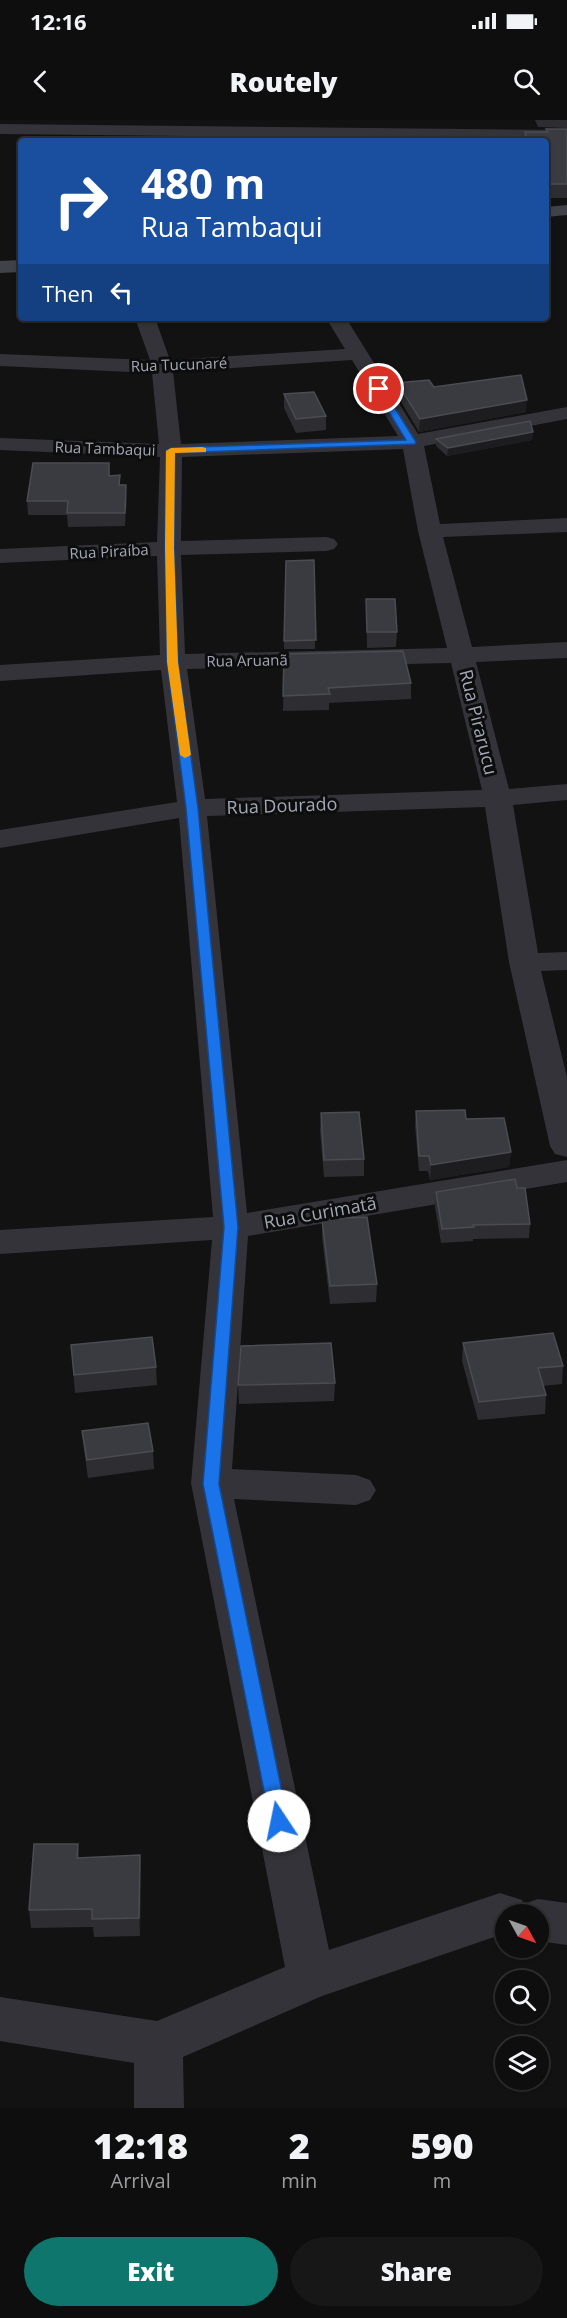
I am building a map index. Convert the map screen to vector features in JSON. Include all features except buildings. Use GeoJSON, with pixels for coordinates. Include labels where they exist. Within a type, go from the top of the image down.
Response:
{"type":"FeatureCollection","features":[{"type":"Feature","properties":{"kind":"street"},"geometry":{"type":"LineString","coordinates":[[0,129],[123,136],[497,132],[567,135]]}},
{"type":"Feature","properties":{"kind":"street"},"geometry":{"type":"LineString","coordinates":[[549,212],[567,210]]}},
{"type":"Feature","properties":{"kind":"street"},"geometry":{"type":"LineString","coordinates":[[0,267],[18,266]]}},
{"type":"Feature","properties":{"kind":"street"},"geometry":{"type":"LineString","coordinates":[[146,321],[162,367],[171,451],[169,548],[172,662],[192,808],[231,1227],[211,1484],[311,1978]]}},
{"type":"Feature","properties":{"kind":"street","name":"Rua Pirarucu"},"geometry":{"type":"LineString","coordinates":[[338,321],[412,442],[430,531],[498,798],[524,962],[567,1146]]}},
{"type":"Feature","properties":{"kind":"street","name":"Rua Tucunaré"},"geometry":{"type":"LineString","coordinates":[[0,360],[162,367],[357,354]]}},
{"type":"Feature","properties":{"kind":"street","name":"Rua Tambaqui"},"geometry":{"type":"LineString","coordinates":[[0,444],[171,451],[412,442],[567,413]]}},
{"type":"Feature","properties":{"kind":"street"},"geometry":{"type":"LineString","coordinates":[[430,531],[567,525]]}},
{"type":"Feature","properties":{"kind":"street","name":"Rua Piraíba"},"geometry":{"type":"LineString","coordinates":[[0,556],[326,544]]}},
{"type":"Feature","properties":{"kind":"street","name":"Rua Aruanã"},"geometry":{"type":"LineString","coordinates":[[0,673],[172,662],[462,655],[567,650]]}},
{"type":"Feature","properties":{"kind":"street","name":"Rua Dourado"},"geometry":{"type":"LineString","coordinates":[[0,839],[192,808],[498,798],[567,792]]}},
{"type":"Feature","properties":{"kind":"street"},"geometry":{"type":"LineString","coordinates":[[524,962],[567,961]]}},
{"type":"Feature","properties":{"kind":"street","name":"Rua Curimatã"},"geometry":{"type":"LineString","coordinates":[[0,1242],[231,1227],[567,1171]]}},
{"type":"Feature","properties":{"kind":"street"},"geometry":{"type":"LineString","coordinates":[[211,1484],[356,1490]]}},
{"type":"Feature","properties":{"kind":"street"},"geometry":{"type":"LineString","coordinates":[[0,2019],[158,2044],[311,1978],[495,1916]]}},
{"type":"Feature","properties":{"kind":"street"},"geometry":{"type":"LineString","coordinates":[[549,1922],[567,1924]]}},
{"type":"Feature","properties":{"kind":"street"},"geometry":{"type":"LineString","coordinates":[[158,2044],[159,2108]]}},
{"type":"Feature","properties":{"kind":"slow traffic"},"geometry":{"type":"LineString","coordinates":[[185,755],[172,662],[169,548],[171,451],[202,450]]}},
{"type":"Feature","properties":{"kind":"route"},"geometry":{"type":"LineString","coordinates":[[279,1821],[211,1484],[231,1227],[192,808],[172,662],[169,548],[171,451],[412,442],[379,389]]}}]}
